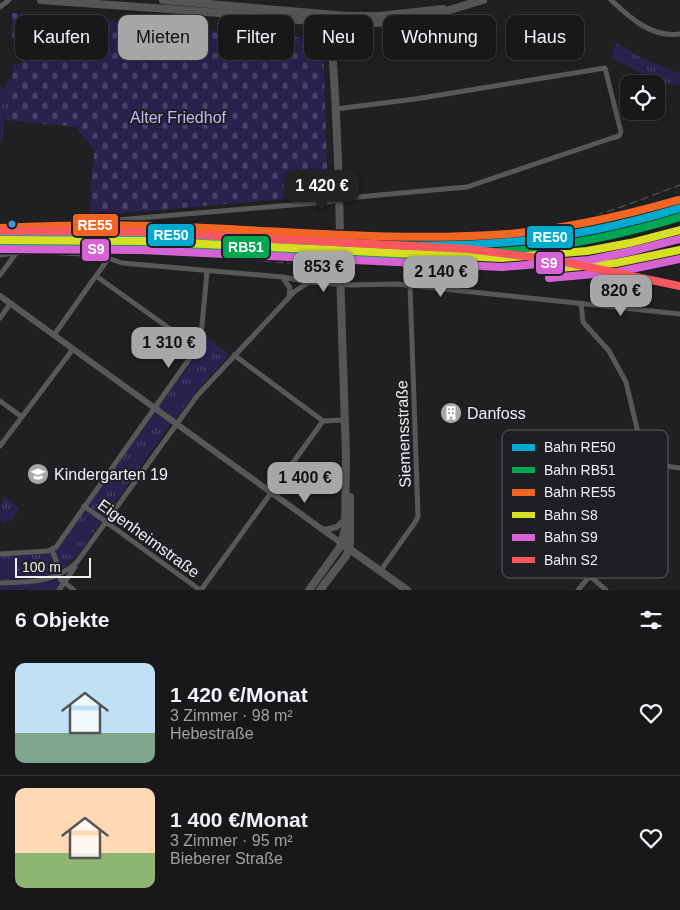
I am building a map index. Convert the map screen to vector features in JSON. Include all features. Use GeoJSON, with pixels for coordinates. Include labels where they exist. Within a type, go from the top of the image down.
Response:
{"type":"FeatureCollection","features":[{"type":"Feature","properties":{"kind":"main road"},"geometry":{"type":"LineString","coordinates":[[41,0],[304,16]]}},
{"type":"Feature","properties":{"kind":"main road"},"geometry":{"type":"LineString","coordinates":[[163,0],[304,15]]}},
{"type":"Feature","properties":{"kind":"main road"},"geometry":{"type":"LineString","coordinates":[[373,23],[401,21],[434,15],[483,0]]}},
{"type":"Feature","properties":{"kind":"main road"},"geometry":{"type":"LineString","coordinates":[[373,16],[450,9]]}},
{"type":"Feature","properties":{"kind":"main road"},"geometry":{"type":"LineString","coordinates":[[333,60],[340,239]]}},
{"type":"Feature","properties":{"kind":"main road"},"geometry":{"type":"LineString","coordinates":[[320,590],[346,556],[351,530],[346,457],[340,270]]}},
{"type":"Feature","properties":{"kind":"main road"},"geometry":{"type":"LineString","coordinates":[[309,590],[341,543],[345,529],[346,457]]}},
{"type":"Feature","properties":{"kind":"main road"},"geometry":{"type":"LineString","coordinates":[[341,543],[407,590]]}},
{"type":"Feature","properties":{"kind":"street"},"geometry":{"type":"LineString","coordinates":[[0,7],[9,0]]}},
{"type":"Feature","properties":{"kind":"street"},"geometry":{"type":"LineString","coordinates":[[611,0],[649,29],[665,34],[680,34]]}},
{"type":"Feature","properties":{"kind":"street"},"geometry":{"type":"LineString","coordinates":[[0,230],[467,188],[619,136],[621,132],[605,68],[415,99],[336,109]]}},
{"type":"Feature","properties":{"kind":"street"},"geometry":{"type":"LineString","coordinates":[[0,255],[17,252],[99,255],[122,263],[207,272],[283,278],[308,282],[341,284],[388,283],[680,314]]}},
{"type":"Feature","properties":{"kind":"street"},"geometry":{"type":"LineString","coordinates":[[0,275],[17,252]]}},
{"type":"Feature","properties":{"kind":"street"},"geometry":{"type":"LineString","coordinates":[[54,335],[108,259]]}},
{"type":"Feature","properties":{"kind":"street"},"geometry":{"type":"LineString","coordinates":[[0,554],[52,550],[56,547],[197,348],[201,340],[207,272]]}},
{"type":"Feature","properties":{"kind":"street"},"geometry":{"type":"LineString","coordinates":[[96,276],[180,336],[201,340]]}},
{"type":"Feature","properties":{"kind":"street"},"geometry":{"type":"LineString","coordinates":[[283,278],[290,288],[289,298]]}},
{"type":"Feature","properties":{"kind":"street"},"geometry":{"type":"LineString","coordinates":[[59,590],[77,562],[201,390],[289,298],[308,282]]}},
{"type":"Feature","properties":{"kind":"street","name":"Siemensstraße"},"geometry":{"type":"LineString","coordinates":[[381,570],[418,516],[410,285]]}},
{"type":"Feature","properties":{"kind":"street"},"geometry":{"type":"LineString","coordinates":[[0,296],[341,543]]}},
{"type":"Feature","properties":{"kind":"street"},"geometry":{"type":"LineString","coordinates":[[580,303],[583,322],[609,351],[626,382],[637,430]]}},
{"type":"Feature","properties":{"kind":"street"},"geometry":{"type":"LineString","coordinates":[[0,318],[10,304]]}},
{"type":"Feature","properties":{"kind":"street"},"geometry":{"type":"LineString","coordinates":[[0,446],[73,349]]}},
{"type":"Feature","properties":{"kind":"street"},"geometry":{"type":"LineString","coordinates":[[234,355],[323,421],[345,420]]}},
{"type":"Feature","properties":{"kind":"street"},"geometry":{"type":"LineString","coordinates":[[0,401],[22,417]]}},
{"type":"Feature","properties":{"kind":"street"},"geometry":{"type":"LineString","coordinates":[[201,590],[323,421]]}},
{"type":"Feature","properties":{"kind":"street","name":"Eigenheimstraße"},"geometry":{"type":"LineString","coordinates":[[84,506],[201,590]]}},
{"type":"Feature","properties":{"kind":"street"},"geometry":{"type":"LineString","coordinates":[[324,530],[337,527],[345,518]]}},
{"type":"Feature","properties":{"kind":"street"},"geometry":{"type":"LineString","coordinates":[[52,550],[59,575],[64,583],[74,590]]}},
{"type":"Feature","properties":{"kind":"street"},"geometry":{"type":"LineString","coordinates":[[0,583],[39,581],[59,575],[77,562]]}},
{"type":"Feature","properties":{"kind":"street"},"geometry":{"type":"LineString","coordinates":[[578,590],[588,578]]}},
{"type":"Feature","properties":{"kind":"street"},"geometry":{"type":"LineString","coordinates":[[592,578],[606,590]]}},
{"type":"Feature","properties":{"kind":"green space","name":"Alter Friedhof"},"geometry":{"type":"Polygon","coordinates":[[[12,13],[36,15],[15,15],[15,38],[11,37],[12,13]]]}},
{"type":"Feature","properties":{"kind":"green space","name":"Alter Friedhof"},"geometry":{"type":"Polygon","coordinates":[[[108,21],[118,22],[118,60],[208,60],[208,29],[218,30],[218,60],[294,60],[294,37],[304,37],[304,60],[324,60],[328,195],[89,216],[94,150],[82,137],[78,127],[5,120],[8,79],[12,79],[13,63],[20,64],[21,60],[108,60],[108,21]]]}},
{"type":"Feature","properties":{"kind":"green space"},"geometry":{"type":"Polygon","coordinates":[[[616,43],[642,58],[680,74],[680,86],[665,82],[665,75],[646,75],[611,58],[616,43]]]}},
{"type":"Feature","properties":{"kind":"green space"},"geometry":{"type":"Polygon","coordinates":[[[0,87],[7,90],[2,143],[0,142],[0,87]]]}},
{"type":"Feature","properties":{"kind":"green space"},"geometry":{"type":"Polygon","coordinates":[[[205,338],[208,338],[230,355],[199,388],[169,426],[79,553],[53,574],[34,579],[0,580],[0,555],[48,554],[56,551],[200,350],[205,338]]]}},
{"type":"Feature","properties":{"kind":"green space"},"geometry":{"type":"Polygon","coordinates":[[[4,496],[19,508],[11,521],[6,521],[5,523],[0,520],[0,507],[4,502],[2,499],[4,496]]]}},
{"type":"Feature","properties":{"kind":"green space"},"geometry":{"type":"Polygon","coordinates":[[[55,579],[61,583],[57,590],[0,590],[0,586],[40,583],[55,579]]]}},
{"type":"Feature","properties":{"kind":"tunnel"},"geometry":{"type":"LineString","coordinates":[[340,239],[340,270]]}},
{"type":"Feature","properties":{"kind":"railway"},"geometry":{"type":"LineString","coordinates":[[358,244],[467,239],[522,232],[575,221],[602,213],[680,185]]}},
{"type":"Feature","properties":{"kind":"railway"},"geometry":{"type":"LineString","coordinates":[[0,245],[58,247],[291,263]]}},
{"type":"Feature","properties":{"kind":"rail line","name":"RE55"},"geometry":{"type":"LineString","coordinates":[[0,228],[136,225],[344,235],[466,236],[529,232],[572,225],[678,200]]}},
{"type":"Feature","properties":{"kind":"rail line","name":"RE50"},"geometry":{"type":"LineString","coordinates":[[0,237],[151,235],[410,246],[477,244],[532,240],[575,234],[638,220],[680,208]]}},
{"type":"Feature","properties":{"kind":"rail line","name":"RB51"},"geometry":{"type":"LineString","coordinates":[[0,246],[151,244],[410,255],[477,253],[532,249],[575,243],[638,229],[680,217]]}},
{"type":"Feature","properties":{"kind":"rail line","name":"S8"},"geometry":{"type":"LineString","coordinates":[[0,240],[141,241],[502,258],[587,251],[630,243],[680,230]]}},
{"type":"Feature","properties":{"kind":"rail line","name":"S2"},"geometry":{"type":"LineString","coordinates":[[0,231],[141,232],[468,249],[555,260],[680,286]]}},
{"type":"Feature","properties":{"kind":"rail line","name":"S9"},"geometry":{"type":"LineString","coordinates":[[0,249],[141,250],[502,267],[589,260],[680,239]]}},
{"type":"Feature","properties":{"kind":"rail line","name":"S8"},"geometry":{"type":"LineString","coordinates":[[548,269],[616,263],[680,250]]}},
{"type":"Feature","properties":{"kind":"rail line","name":"S9"},"geometry":{"type":"LineString","coordinates":[[549,278],[617,272],[680,259]]}},
{"type":"Feature","properties":{"kind":"place","name":"Danfoss"},"geometry":{"type":"Point","coordinates":[451,413]}},
{"type":"Feature","properties":{"kind":"place","name":"Kindergarten 19"},"geometry":{"type":"Point","coordinates":[38,474]}}]}
